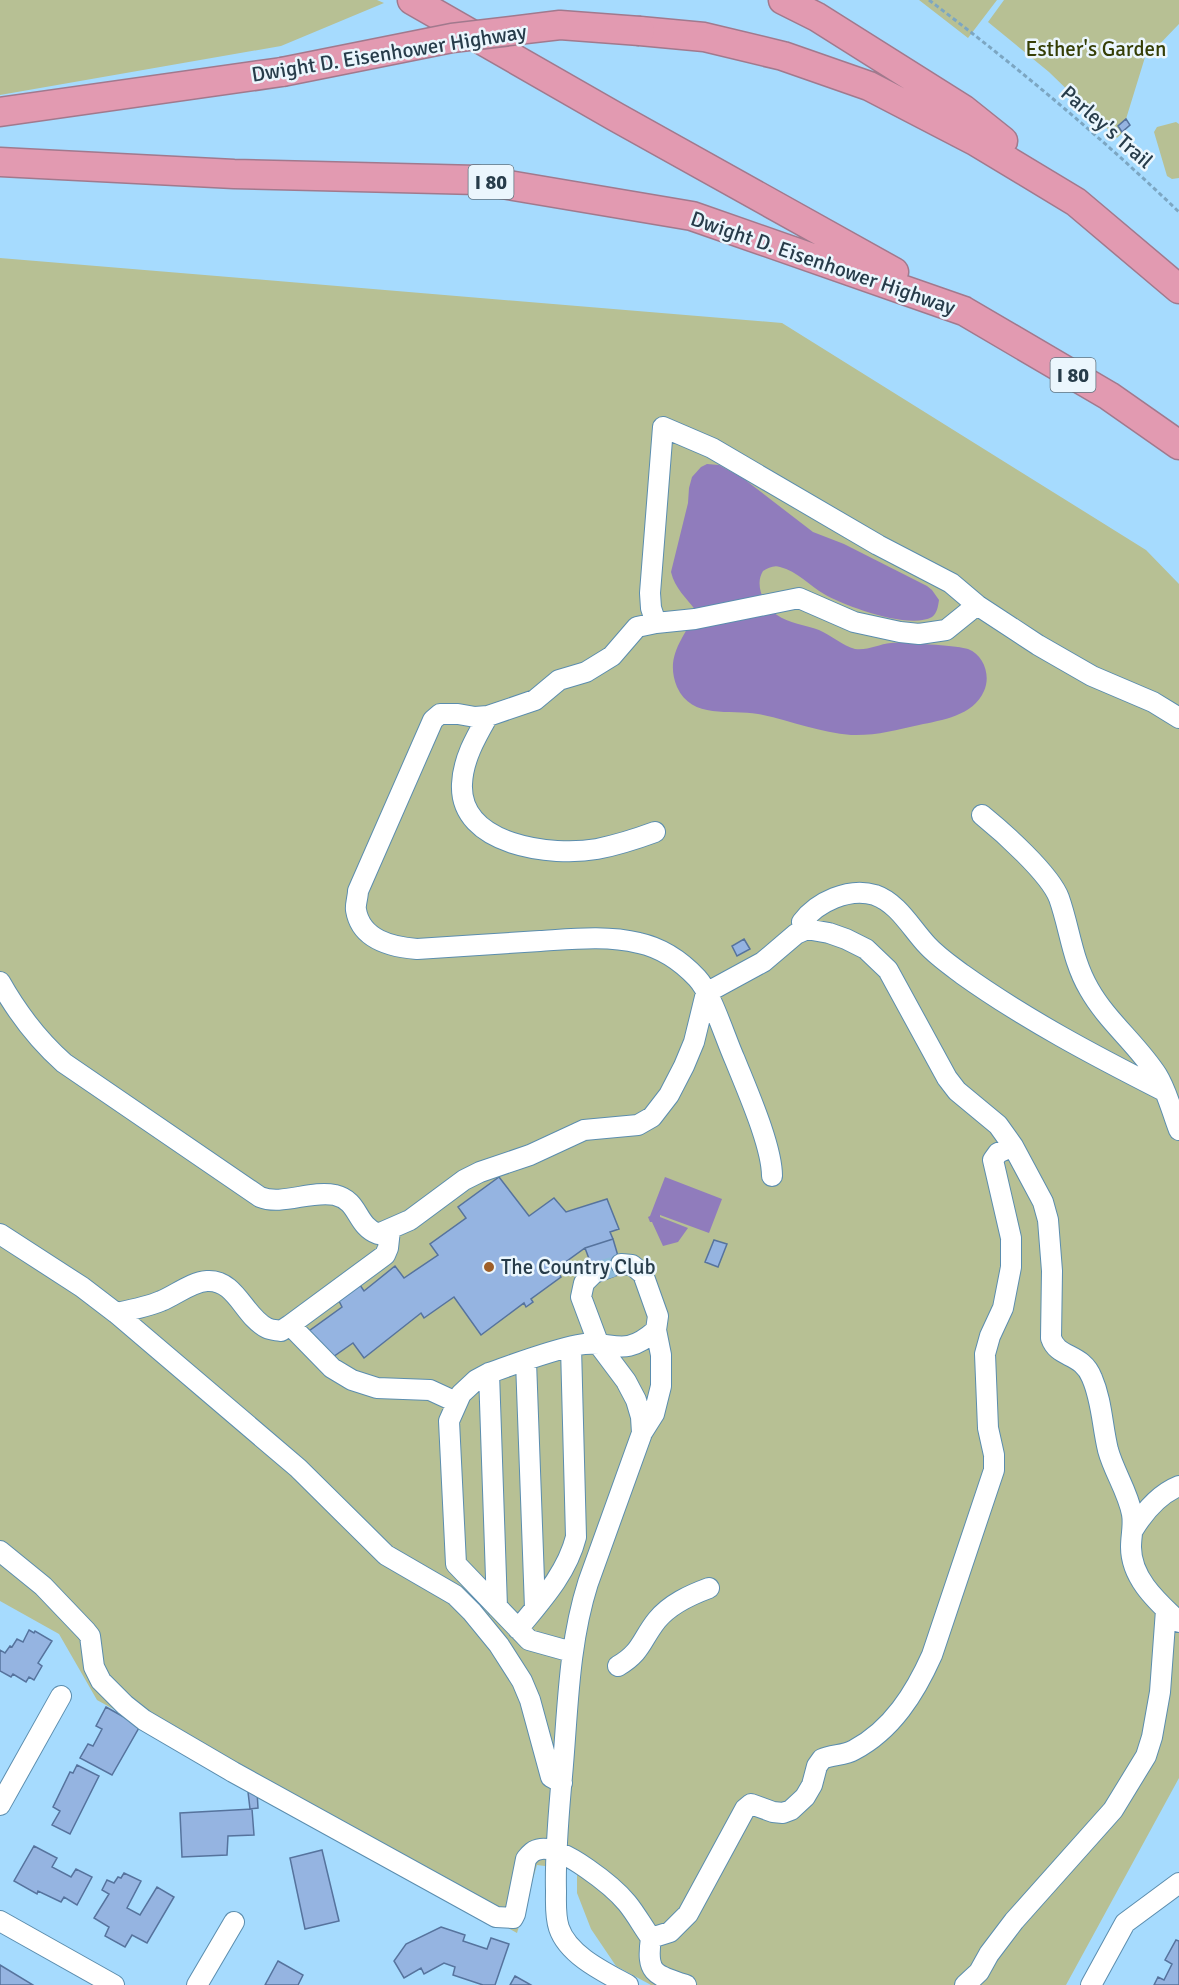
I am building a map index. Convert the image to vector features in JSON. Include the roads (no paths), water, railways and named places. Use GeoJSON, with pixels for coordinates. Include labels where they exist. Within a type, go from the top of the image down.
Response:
{"type":"FeatureCollection","features":[{"type":"Feature","properties":{"kind":"highway"},"geometry":{"type":"LineString","coordinates":[[412,0],[964,311]]}},
{"type":"Feature","properties":{"kind":"highway"},"geometry":{"type":"LineString","coordinates":[[783,0],[817,17],[963,109],[1076,202]]}},
{"type":"Feature","properties":{"kind":"highway","name":"Dwight D. Eisenhower Highway"},"geometry":{"type":"LineString","coordinates":[[0,112],[282,72],[452,38],[560,25],[704,38],[783,56],[869,86],[975,141],[1076,202],[1179,289]]}},
{"type":"Feature","properties":{"kind":"highway","name":"Dwight D. Eisenhower Highway"},"geometry":{"type":"LineString","coordinates":[[0,162],[234,174],[478,180],[692,216],[964,311],[1109,396],[1179,445]]}},
{"type":"Feature","properties":{"kind":"street"},"geometry":{"type":"LineString","coordinates":[[656,623],[651,608],[650,593],[663,427],[712,448],[878,544],[951,583],[977,605],[1038,645],[1092,676],[1153,702],[1179,718]]}},
{"type":"Feature","properties":{"kind":"street"},"geometry":{"type":"LineString","coordinates":[[772,1176],[771,1157],[741,1075],[706,993],[698,979],[673,957],[639,942],[616,939],[417,949],[397,947],[379,940],[363,928],[356,910],[358,891],[433,720],[440,714],[488,716],[535,700],[559,680],[586,672],[612,656],[637,627],[656,623],[695,619],[800,598],[854,622],[919,634],[946,630],[977,605]]}},
{"type":"Feature","properties":{"kind":"street"},"geometry":{"type":"LineString","coordinates":[[488,716],[465,765],[462,785],[464,802],[472,818],[488,831],[505,840],[548,851],[596,849],[655,832]]}},
{"type":"Feature","properties":{"kind":"street"},"geometry":{"type":"LineString","coordinates":[[982,815],[1006,836],[1052,886],[1060,903],[1076,965],[1089,991],[1115,1026],[1157,1075],[1179,1130]]}},
{"type":"Feature","properties":{"kind":"street"},"geometry":{"type":"LineString","coordinates":[[805,930],[802,922],[806,916],[827,901],[854,893],[876,896],[896,908],[930,947],[989,992],[1047,1028],[1164,1091]]}},
{"type":"Feature","properties":{"kind":"street"},"geometry":{"type":"LineString","coordinates":[[0,982],[23,1021],[64,1063],[260,1197],[275,1200],[321,1193],[336,1196],[353,1204],[362,1223],[369,1230],[378,1234],[410,1220],[464,1180],[480,1172],[530,1155],[584,1130],[638,1125],[652,1117],[669,1095],[684,1066],[694,1042],[706,993],[763,962],[796,934],[805,930],[829,933],[866,949],[877,958],[888,970],[947,1078],[957,1091],[998,1125],[1013,1146],[1043,1202],[1048,1220],[1052,1271],[1051,1338],[1054,1347],[1084,1364],[1091,1375],[1102,1410],[1108,1451],[1132,1515],[1131,1548],[1134,1566],[1145,1587],[1173,1616],[1152,1737],[1146,1756],[1113,1810],[1014,1921],[989,1954],[979,1972],[965,1985]]}},
{"type":"Feature","properties":{"kind":"street"},"geometry":{"type":"LineString","coordinates":[[651,1938],[670,1932],[680,1925],[720,1860],[745,1809],[751,1804],[783,1814],[791,1810],[805,1797],[812,1785],[815,1770],[822,1759],[851,1752],[884,1729],[900,1712],[923,1676],[994,1470],[994,1455],[988,1428],[985,1354],[990,1336],[1003,1308],[1011,1267],[1011,1238],[993,1160],[998,1153],[1013,1146]]}},
{"type":"Feature","properties":{"kind":"street"},"geometry":{"type":"LineString","coordinates":[[116,1313],[162,1301],[207,1281],[224,1285],[255,1319],[267,1328],[280,1331],[385,1255],[390,1230]]}},
{"type":"Feature","properties":{"kind":"street"},"geometry":{"type":"LineString","coordinates":[[0,1234],[82,1287],[116,1313],[298,1468],[386,1555],[455,1594],[499,1645],[522,1681],[533,1711],[550,1777],[562,1783]]}},
{"type":"Feature","properties":{"kind":"street"},"geometry":{"type":"LineString","coordinates":[[621,1264],[632,1264],[643,1275],[658,1316],[656,1330],[661,1355],[661,1386],[654,1414],[642,1433],[581,1606],[572,1652],[555,1852],[556,1916],[559,1929],[567,1942],[579,1954],[628,1985]]}},
{"type":"Feature","properties":{"kind":"street"},"geometry":{"type":"LineString","coordinates":[[594,1273],[584,1283],[581,1297],[599,1345],[626,1381],[636,1400],[641,1417],[642,1433]]}},
{"type":"Feature","properties":{"kind":"street"},"geometry":{"type":"LineString","coordinates":[[290,1325],[332,1368],[352,1380],[377,1388],[430,1390],[456,1402]]}},
{"type":"Feature","properties":{"kind":"street"},"geometry":{"type":"LineString","coordinates":[[572,1652],[529,1640],[456,1564],[448,1429],[456,1402],[468,1386],[489,1373],[582,1344],[621,1348],[630,1346],[647,1338],[656,1330]]}},
{"type":"Feature","properties":{"kind":"street"},"geometry":{"type":"LineString","coordinates":[[518,1629],[556,1582],[576,1537],[571,1347]]}},
{"type":"Feature","properties":{"kind":"street"},"geometry":{"type":"LineString","coordinates":[[526,1361],[535,1608]]}},
{"type":"Feature","properties":{"kind":"street"},"geometry":{"type":"LineString","coordinates":[[489,1373],[496,1607]]}},
{"type":"Feature","properties":{"kind":"street"},"geometry":{"type":"LineString","coordinates":[[1133,1530],[1143,1512],[1171,1489],[1179,1486]]}},
{"type":"Feature","properties":{"kind":"street"},"geometry":{"type":"LineString","coordinates":[[0,1551],[43,1586],[86,1630],[90,1636],[94,1667],[101,1681],[124,1705],[144,1720],[233,1772],[496,1917],[513,1918],[526,1859],[531,1852],[542,1848],[579,1863],[627,1902],[651,1938],[648,1957],[651,1967],[661,1976],[686,1985]]}},
{"type":"Feature","properties":{"kind":"street"},"geometry":{"type":"LineString","coordinates":[[618,1666],[632,1658],[657,1620],[667,1611],[682,1600],[709,1588]]}},
{"type":"Feature","properties":{"kind":"street"},"geometry":{"type":"LineString","coordinates":[[0,1805],[7,1776],[60,1696]]}},
{"type":"Feature","properties":{"kind":"street"},"geometry":{"type":"LineString","coordinates":[[1091,1985],[1125,1923],[1179,1883]]}},
{"type":"Feature","properties":{"kind":"street"},"geometry":{"type":"LineString","coordinates":[[0,1921],[114,1985]]}},
{"type":"Feature","properties":{"kind":"street"},"geometry":{"type":"LineString","coordinates":[[198,1985],[234,1922]]}},
{"type":"Feature","properties":{"kind":"tunnel"},"geometry":{"type":"LineString","coordinates":[[594,1273],[621,1264]]}},
{"type":"Feature","properties":{"kind":"place","name":"The Country Club"},"geometry":{"type":"Point","coordinates":[489,1267]}},
{"type":"Feature","properties":{"kind":"park label","name":"Esther's Garden"},"geometry":{"type":"Point","coordinates":[1096,49]}}]}
